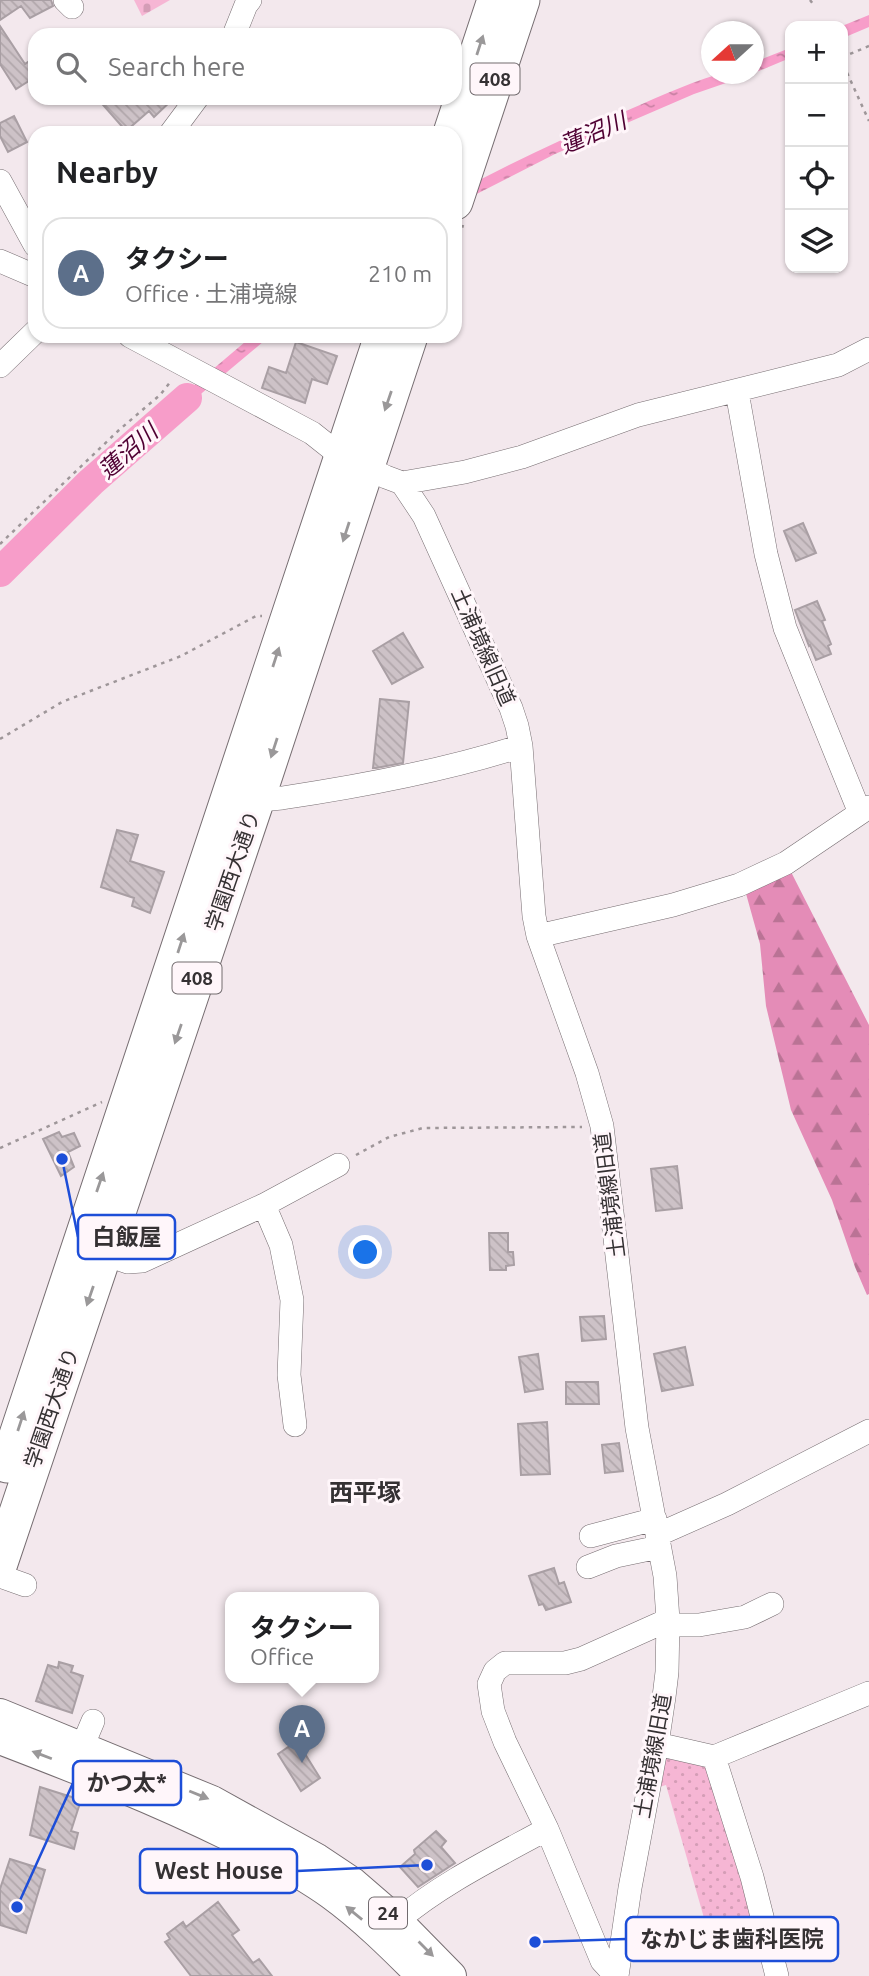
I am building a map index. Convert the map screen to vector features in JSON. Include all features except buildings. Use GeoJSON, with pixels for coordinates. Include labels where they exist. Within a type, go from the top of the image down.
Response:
{"type":"FeatureCollection","features":[{"type":"Feature","properties":{"kind":"highway","name":"408"},"geometry":{"type":"LineString","coordinates":[[462,138],[495,0]]}},
{"type":"Feature","properties":{"kind":"highway","name":"408"},"geometry":{"type":"LineString","coordinates":[[462,141],[522,0]]}},
{"type":"Feature","properties":{"kind":"highway","name":"学園西大通り"},"geometry":{"type":"LineString","coordinates":[[13,1574],[104,1254],[258,796],[354,462],[380,343]]}},
{"type":"Feature","properties":{"kind":"highway","name":"学園西大通り"},"geometry":{"type":"LineString","coordinates":[[0,1486],[287,623],[407,343]]}},
{"type":"Feature","properties":{"kind":"main road","name":"24"},"geometry":{"type":"LineString","coordinates":[[0,1714],[87,1734],[317,1859],[353,1883],[397,1920],[451,1976]]}},
{"type":"Feature","properties":{"kind":"main road","name":"24"},"geometry":{"type":"LineString","coordinates":[[0,1739],[110,1782],[264,1853],[330,1893],[377,1931],[422,1976]]}},
{"type":"Feature","properties":{"kind":"street"},"geometry":{"type":"LineString","coordinates":[[237,28],[250,0]]}},
{"type":"Feature","properties":{"kind":"street"},"geometry":{"type":"LineString","coordinates":[[176,126],[192,105]]}},
{"type":"Feature","properties":{"kind":"street"},"geometry":{"type":"LineString","coordinates":[[0,181],[28,231]]}},
{"type":"Feature","properties":{"kind":"street"},"geometry":{"type":"LineString","coordinates":[[0,261],[28,272]]}},
{"type":"Feature","properties":{"kind":"street"},"geometry":{"type":"LineString","coordinates":[[0,366],[28,339]]}},
{"type":"Feature","properties":{"kind":"street"},"geometry":{"type":"LineString","coordinates":[[143,343],[312,433],[354,462],[402,483],[465,472],[522,457],[638,415],[838,365],[869,349]]}},
{"type":"Feature","properties":{"kind":"street"},"geometry":{"type":"LineString","coordinates":[[538,936],[673,905],[739,885],[786,863],[864,810],[785,628],[766,554],[737,392]]}},
{"type":"Feature","properties":{"kind":"street","name":"土浦境線旧道"},"geometry":{"type":"LineString","coordinates":[[402,483],[424,516],[517,726],[538,936],[587,1073],[602,1126],[637,1428],[665,1576],[668,1622],[667,1672],[657,1744],[632,1874],[617,1976]]}},
{"type":"Feature","properties":{"kind":"street"},"geometry":{"type":"LineString","coordinates":[[258,796],[282,798],[400,777],[484,758],[521,746]]}},
{"type":"Feature","properties":{"kind":"street"},"geometry":{"type":"LineString","coordinates":[[104,1254],[128,1262],[142,1261],[264,1205],[338,1165]]}},
{"type":"Feature","properties":{"kind":"street"},"geometry":{"type":"LineString","coordinates":[[264,1205],[281,1245],[292,1300],[289,1375],[295,1425]]}},
{"type":"Feature","properties":{"kind":"street"},"geometry":{"type":"LineString","coordinates":[[588,1567],[727,1504],[869,1432]]}},
{"type":"Feature","properties":{"kind":"street"},"geometry":{"type":"LineString","coordinates":[[591,1536],[657,1534]]}},
{"type":"Feature","properties":{"kind":"street"},"geometry":{"type":"LineString","coordinates":[[0,1576],[13,1574]]}},
{"type":"Feature","properties":{"kind":"street"},"geometry":{"type":"LineString","coordinates":[[617,1976],[601,1961],[547,1829],[505,1742],[493,1711],[489,1684],[495,1671],[505,1662],[565,1663],[581,1659],[668,1622],[699,1625],[745,1617],[772,1604]]}},
{"type":"Feature","properties":{"kind":"street"},"geometry":{"type":"LineString","coordinates":[[657,1744],[713,1757],[869,1693]]}},
{"type":"Feature","properties":{"kind":"street"},"geometry":{"type":"LineString","coordinates":[[713,1757],[752,1877],[777,1976]]}},
{"type":"Feature","properties":{"kind":"street"},"geometry":{"type":"LineString","coordinates":[[397,1920],[457,1880],[547,1829]]}},
{"type":"Feature","properties":{"kind":"path"},"geometry":{"type":"LineString","coordinates":[[810,0],[813,4]]}},
{"type":"Feature","properties":{"kind":"path"},"geometry":{"type":"LineString","coordinates":[[869,46],[850,54],[844,60],[869,121]]}},
{"type":"Feature","properties":{"kind":"path"},"geometry":{"type":"LineString","coordinates":[[0,544],[188,367]]}},
{"type":"Feature","properties":{"kind":"path"},"geometry":{"type":"LineString","coordinates":[[0,738],[62,702],[181,656],[256,616],[287,623]]}},
{"type":"Feature","properties":{"kind":"path"},"geometry":{"type":"LineString","coordinates":[[0,1147],[100,1101],[125,1110]]}},
{"type":"Feature","properties":{"kind":"path"},"geometry":{"type":"LineString","coordinates":[[338,1165],[389,1137],[424,1128],[602,1126]]}},
{"type":"Feature","properties":{"kind":"green space"},"geometry":{"type":"Polygon","coordinates":[[[134,0],[170,0],[142,16],[134,0]]]}},
{"type":"Feature","properties":{"kind":"green space"},"geometry":{"type":"Polygon","coordinates":[[[789,868],[869,1025],[867,1295],[832,1200],[791,1110],[766,1006],[760,944],[745,890],[789,868]]]}},
{"type":"Feature","properties":{"kind":"green space"},"geometry":{"type":"Polygon","coordinates":[[[662,1754],[709,1765],[764,1946],[740,1954],[737,1947],[714,1953],[666,1785],[656,1788],[662,1754]]]}},
{"type":"Feature","properties":{"kind":"water"},"geometry":{"type":"Polygon","coordinates":[[[869,15],[869,27],[848,36],[848,24],[869,15]]]}},
{"type":"Feature","properties":{"kind":"water"},"geometry":{"type":"Polygon","coordinates":[[[785,50],[785,60],[764,69],[764,58],[785,50]]]}},
{"type":"Feature","properties":{"kind":"water"},"geometry":{"type":"Polygon","coordinates":[[[701,80],[701,84],[723,84],[555,154],[462,201],[462,189],[574,134],[701,80]]]}},
{"type":"Feature","properties":{"kind":"water"},"geometry":{"type":"Polygon","coordinates":[[[244,343],[262,343],[159,429],[152,421],[244,343]]]}},
{"type":"Feature","properties":{"kind":"waterway","name":"蓮沼川"},"geometry":{"type":"LineString","coordinates":[[0,572],[91,482],[187,398]]}},
{"type":"Feature","properties":{"kind":"place","name":"白飯屋"},"geometry":{"type":"Point","coordinates":[62,1159]}},
{"type":"Feature","properties":{"kind":"place","name":"タクシー"},"geometry":{"type":"Point","coordinates":[302,1763]}},
{"type":"Feature","properties":{"kind":"place","name":"West House"},"geometry":{"type":"Point","coordinates":[427,1865]}},
{"type":"Feature","properties":{"kind":"place","name":"かつ太*"},"geometry":{"type":"Point","coordinates":[17,1907]}},
{"type":"Feature","properties":{"kind":"place","name":"なかじま歯科医院"},"geometry":{"type":"Point","coordinates":[535,1942]}},
{"type":"Feature","properties":{"kind":"district","name":"西平塚"},"geometry":{"type":"Point","coordinates":[365,1493]}}]}
